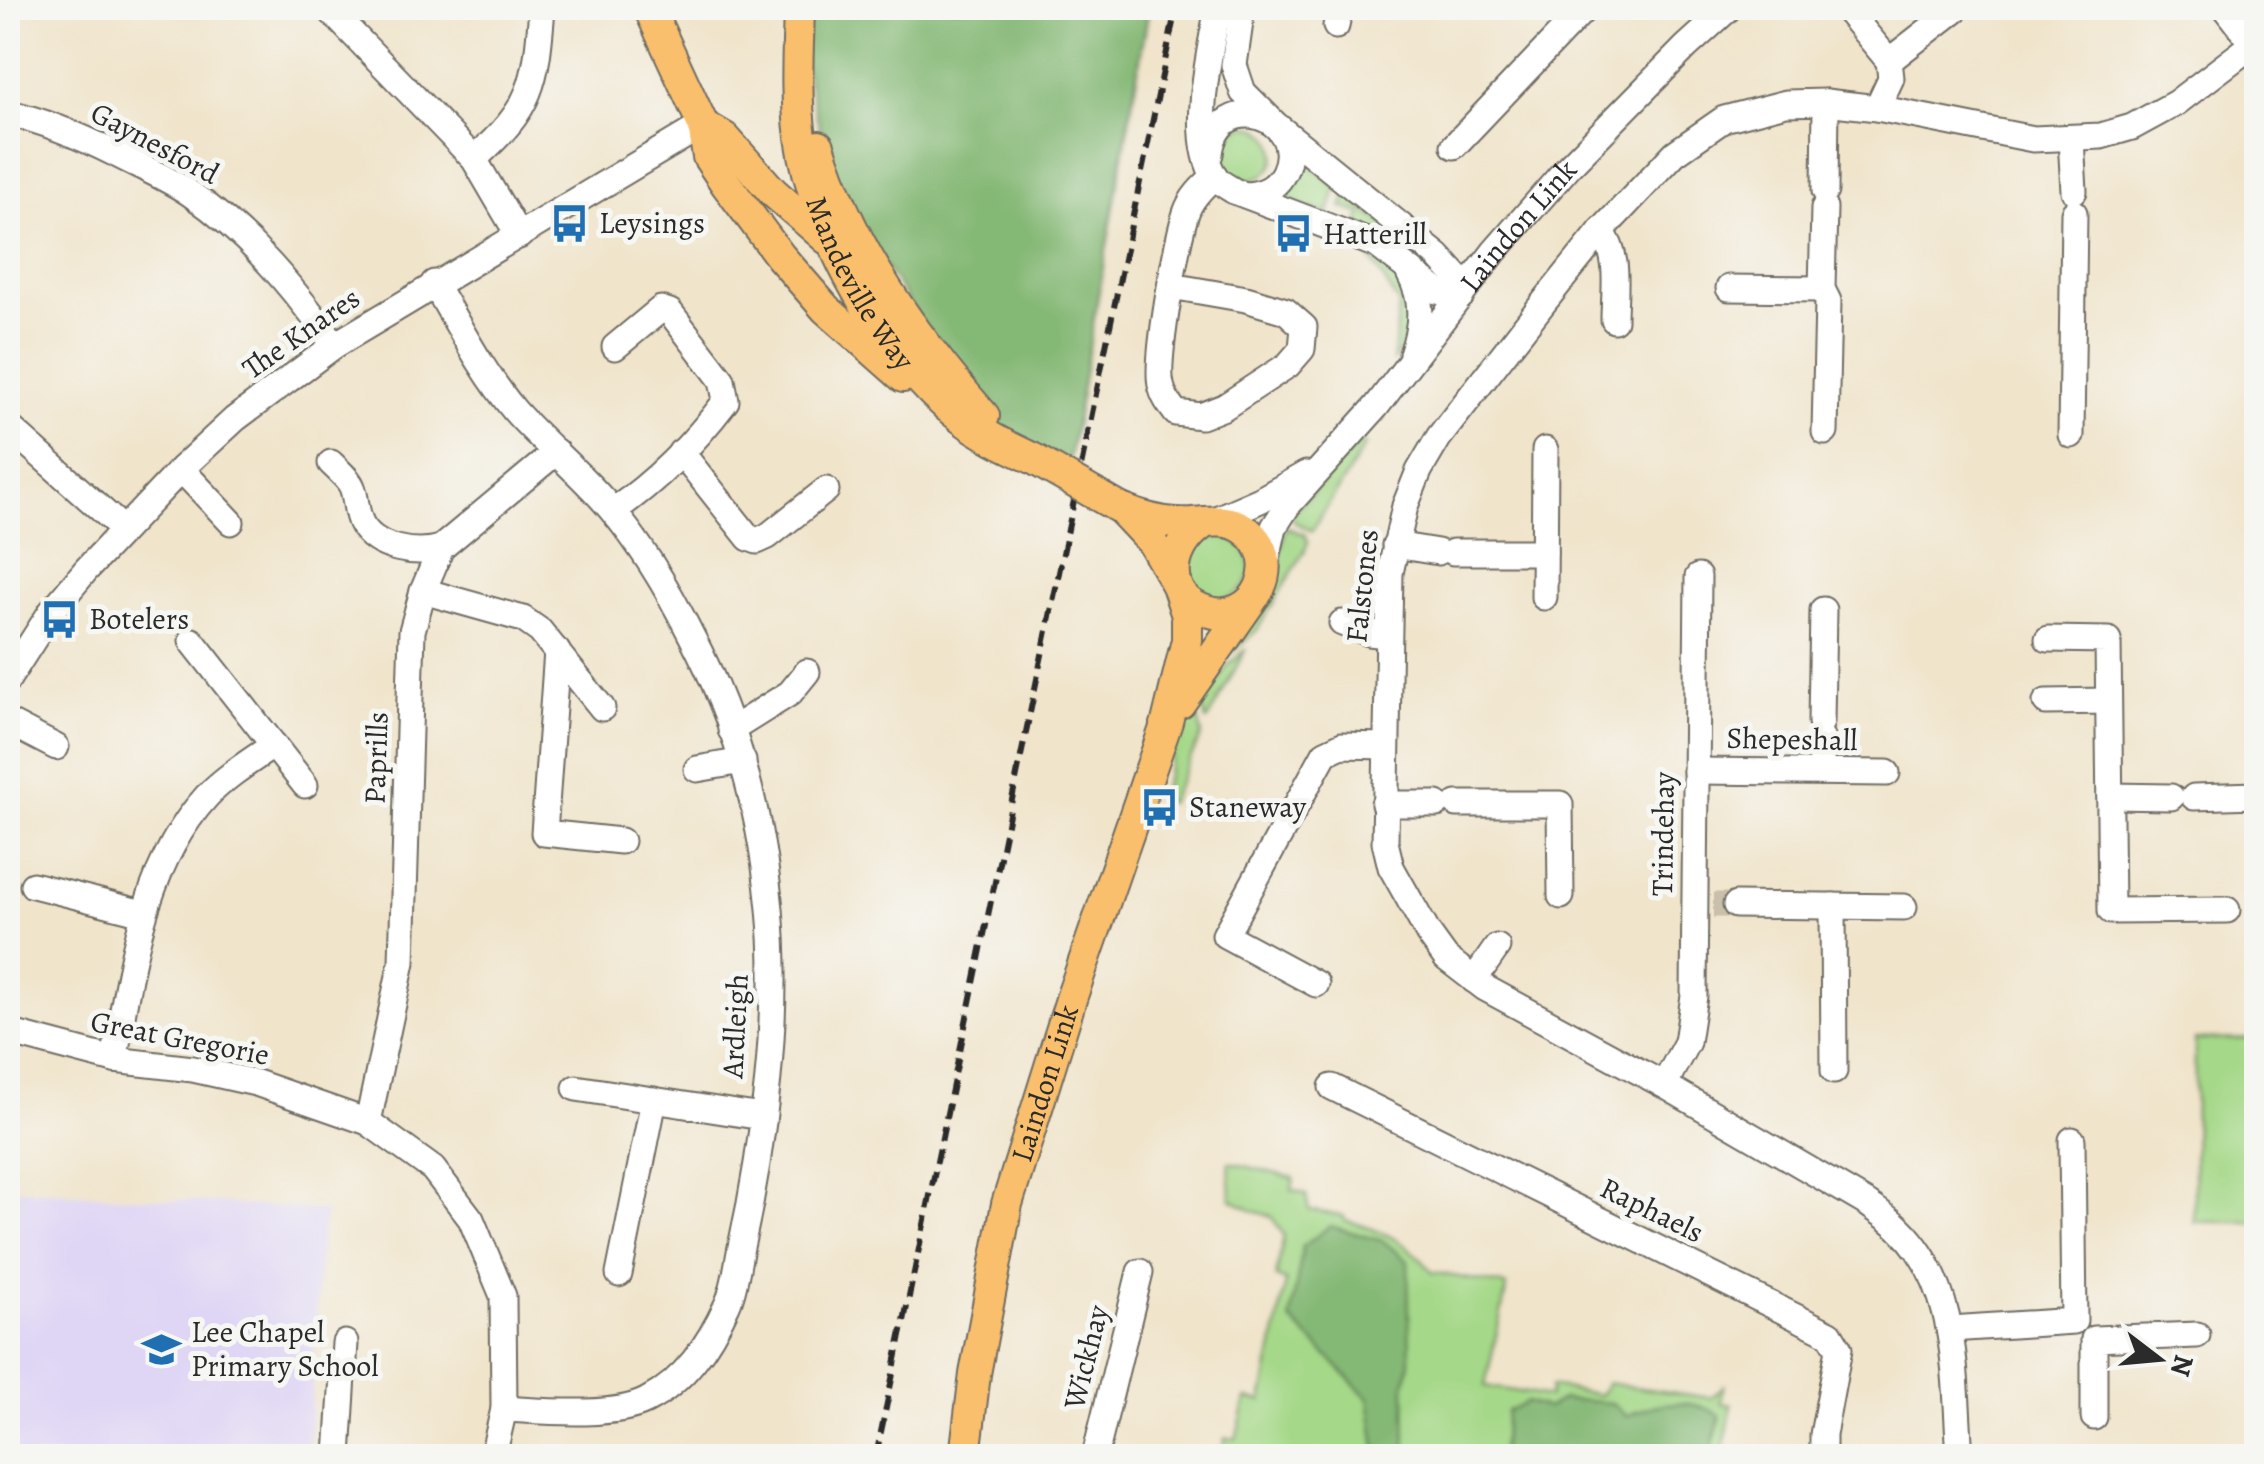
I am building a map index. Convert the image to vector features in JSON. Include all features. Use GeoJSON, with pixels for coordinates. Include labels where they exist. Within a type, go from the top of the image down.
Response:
{"type":"FeatureCollection","features":[{"type":"Feature","properties":{"kind":"main road"},"geometry":{"type":"LineString","coordinates":[[649,8],[703,125],[708,157],[780,256],[826,309],[887,364],[959,416]]}},
{"type":"Feature","properties":{"kind":"main road","name":"Mandeville Way"},"geometry":{"type":"LineString","coordinates":[[799,8],[801,139],[814,200],[848,276],[882,330],[928,386],[959,416],[1034,460],[1122,509],[1156,521],[1210,521]]}},
{"type":"Feature","properties":{"kind":"main road","name":"Mandeville Way"},"geometry":{"type":"LineString","coordinates":[[798,40],[809,108],[828,173],[863,250],[892,298],[973,403],[1034,460]]}},
{"type":"Feature","properties":{"kind":"main road"},"geometry":{"type":"LineString","coordinates":[[703,125],[725,138],[773,192],[892,298]]}},
{"type":"Feature","properties":{"kind":"main road","name":"Mandeville Way"},"geometry":{"type":"LineString","coordinates":[[1122,509],[1154,543],[1177,585]]}},
{"type":"Feature","properties":{"kind":"main road"},"geometry":{"type":"LineString","coordinates":[[1210,521],[1246,530],[1266,562],[1256,596],[1233,611],[1209,612],[1186,598],[1177,585],[1175,559],[1179,547],[1194,529],[1210,521]]}},
{"type":"Feature","properties":{"kind":"main road","name":"Laindon Link"},"geometry":{"type":"LineString","coordinates":[[965,1456],[974,1374],[1007,1204],[1072,996],[1167,722],[1188,629],[1177,585]]}},
{"type":"Feature","properties":{"kind":"main road","name":"Laindon Link"},"geometry":{"type":"LineString","coordinates":[[1167,722],[1222,638],[1256,596]]}},
{"type":"Feature","properties":{"kind":"street"},"geometry":{"type":"LineString","coordinates":[[328,8],[474,159],[519,236]]}},
{"type":"Feature","properties":{"kind":"street"},"geometry":{"type":"LineString","coordinates":[[474,159],[515,118],[533,86],[542,8]]}},
{"type":"Feature","properties":{"kind":"street"},"geometry":{"type":"LineString","coordinates":[[1218,8],[1202,126],[1212,170],[1223,184],[1348,232],[1395,258],[1437,291],[1461,296],[1459,279],[1438,256],[1252,102],[1237,81],[1235,48],[1242,8]]}},
{"type":"Feature","properties":{"kind":"street"},"geometry":{"type":"LineString","coordinates":[[1454,146],[1585,8]]}},
{"type":"Feature","properties":{"kind":"street","name":"Laindon Link"},"geometry":{"type":"LineString","coordinates":[[1266,562],[1280,515],[1403,372],[1494,252],[1569,166],[1729,8]]}},
{"type":"Feature","properties":{"kind":"street"},"geometry":{"type":"LineString","coordinates":[[1845,8],[1889,61],[1891,78],[1877,108]]}},
{"type":"Feature","properties":{"kind":"street"},"geometry":{"type":"LineString","coordinates":[[1889,61],[1956,8]]}},
{"type":"Feature","properties":{"kind":"street"},"geometry":{"type":"LineString","coordinates":[[2226,8],[2255,43]]}},
{"type":"Feature","properties":{"kind":"street","name":"Falstones"},"geometry":{"type":"LineString","coordinates":[[1960,1456],[1950,1330],[1932,1250],[1868,1204],[1664,1084],[1474,980],[1446,958],[1390,868],[1384,746],[1387,635],[1395,545],[1405,506],[1439,436],[1602,232],[1674,153],[1724,119],[1786,103],[1826,102],[1877,108],[2033,139],[2101,136],[2146,120],[2176,102],[2255,43]]}},
{"type":"Feature","properties":{"kind":"street"},"geometry":{"type":"LineString","coordinates":[[1826,102],[1822,289],[1828,301],[1826,432]]}},
{"type":"Feature","properties":{"kind":"street","name":"Gaynesford"},"geometry":{"type":"LineString","coordinates":[[8,113],[75,136],[188,192],[227,221],[279,272],[335,345]]}},
{"type":"Feature","properties":{"kind":"street"},"geometry":{"type":"LineString","coordinates":[[1171,286],[1286,310],[1304,327],[1302,349],[1288,366],[1224,407],[1201,416],[1176,413],[1159,381],[1171,286],[1186,213],[1212,170],[1216,132],[1231,118],[1254,115],[1276,125],[1288,150],[1286,169],[1268,190],[1246,195]]}},
{"type":"Feature","properties":{"kind":"street","name":"The Knares"},"geometry":{"type":"LineString","coordinates":[[8,679],[51,612],[123,530],[235,419],[335,345],[703,125]]}},
{"type":"Feature","properties":{"kind":"street"},"geometry":{"type":"LineString","coordinates":[[2071,139],[2071,435]]}},
{"type":"Feature","properties":{"kind":"street"},"geometry":{"type":"LineString","coordinates":[[1602,232],[1615,259],[1614,320]]}},
{"type":"Feature","properties":{"kind":"street"},"geometry":{"type":"LineString","coordinates":[[1438,256],[1466,267],[1494,252]]}},
{"type":"Feature","properties":{"kind":"street"},"geometry":{"type":"LineString","coordinates":[[1395,258],[1408,271],[1420,297],[1420,328],[1403,372]]}},
{"type":"Feature","properties":{"kind":"street","name":"Ardleigh"},"geometry":{"type":"LineString","coordinates":[[434,283],[493,381],[516,411],[613,510],[692,635],[743,761],[758,824],[770,910],[771,979],[762,1117],[747,1221],[729,1302],[694,1365],[644,1402],[586,1413],[504,1409]]}},
{"type":"Feature","properties":{"kind":"street"},"geometry":{"type":"LineString","coordinates":[[1729,288],[1822,289]]}},
{"type":"Feature","properties":{"kind":"street"},"geometry":{"type":"LineString","coordinates":[[613,510],[648,486],[706,428],[726,401],[722,380],[670,312],[662,309],[615,348]]}},
{"type":"Feature","properties":{"kind":"street"},"geometry":{"type":"LineString","coordinates":[[8,426],[123,530]]}},
{"type":"Feature","properties":{"kind":"street"},"geometry":{"type":"LineString","coordinates":[[1544,597],[1545,450]]}},
{"type":"Feature","properties":{"kind":"street","name":"Paprills"},"geometry":{"type":"LineString","coordinates":[[368,1122],[402,962],[412,631],[423,591],[441,548],[556,452]]}},
{"type":"Feature","properties":{"kind":"street"},"geometry":{"type":"LineString","coordinates":[[681,452],[749,538],[768,536],[826,490]]}},
{"type":"Feature","properties":{"kind":"street","name":"Laindon Link"},"geometry":{"type":"LineString","coordinates":[[1210,521],[1260,500],[1327,461]]}},
{"type":"Feature","properties":{"kind":"street"},"geometry":{"type":"LineString","coordinates":[[332,463],[352,486],[361,524],[372,537],[424,553],[441,548]]}},
{"type":"Feature","properties":{"kind":"street"},"geometry":{"type":"LineString","coordinates":[[182,469],[231,522]]}},
{"type":"Feature","properties":{"kind":"street"},"geometry":{"type":"LineString","coordinates":[[1395,545],[1445,552],[1544,552]]}},
{"type":"Feature","properties":{"kind":"street","name":"Trindehay"},"geometry":{"type":"LineString","coordinates":[[1664,1084],[1687,1042],[1715,905],[1696,771],[1698,577]]}},
{"type":"Feature","properties":{"kind":"street"},"geometry":{"type":"LineString","coordinates":[[423,591],[523,619],[540,631],[602,708]]}},
{"type":"Feature","properties":{"kind":"street"},"geometry":{"type":"LineString","coordinates":[[1820,772],[1823,610]]}},
{"type":"Feature","properties":{"kind":"street"},"geometry":{"type":"LineString","coordinates":[[1342,623],[1369,634],[1387,635]]}},
{"type":"Feature","properties":{"kind":"street"},"geometry":{"type":"LineString","coordinates":[[2048,639],[2108,640],[2111,911],[2226,910]]}},
{"type":"Feature","properties":{"kind":"street"},"geometry":{"type":"LineString","coordinates":[[192,640],[306,785]]}},
{"type":"Feature","properties":{"kind":"street"},"geometry":{"type":"LineString","coordinates":[[557,651],[544,833],[622,841]]}},
{"type":"Feature","properties":{"kind":"street"},"geometry":{"type":"LineString","coordinates":[[731,730],[790,694],[807,672]]}},
{"type":"Feature","properties":{"kind":"street"},"geometry":{"type":"LineString","coordinates":[[2046,702],[2108,702]]}},
{"type":"Feature","properties":{"kind":"street"},"geometry":{"type":"LineString","coordinates":[[8,722],[56,747]]}},
{"type":"Feature","properties":{"kind":"street"},"geometry":{"type":"LineString","coordinates":[[114,1060],[143,913],[173,846],[207,796],[274,745]]}},
{"type":"Feature","properties":{"kind":"street"},"geometry":{"type":"LineString","coordinates":[[1316,984],[1225,935],[1325,753],[1342,746],[1384,746]]}},
{"type":"Feature","properties":{"kind":"street"},"geometry":{"type":"LineString","coordinates":[[697,770],[743,761]]}},
{"type":"Feature","properties":{"kind":"street","name":"Shepeshall"},"geometry":{"type":"LineString","coordinates":[[1696,771],[1887,773]]}},
{"type":"Feature","properties":{"kind":"street"},"geometry":{"type":"LineString","coordinates":[[2110,796],[2256,794]]}},
{"type":"Feature","properties":{"kind":"street"},"geometry":{"type":"LineString","coordinates":[[1384,804],[1560,804],[1561,896]]}},
{"type":"Feature","properties":{"kind":"street"},"geometry":{"type":"LineString","coordinates":[[33,885],[143,913]]}},
{"type":"Feature","properties":{"kind":"street"},"geometry":{"type":"LineString","coordinates":[[1715,905],[1904,907]]}},
{"type":"Feature","properties":{"kind":"street"},"geometry":{"type":"LineString","coordinates":[[1833,906],[1834,1071]]}},
{"type":"Feature","properties":{"kind":"street"},"geometry":{"type":"LineString","coordinates":[[1474,980],[1496,947]]}},
{"type":"Feature","properties":{"kind":"street","name":"Great Gregorie"},"geometry":{"type":"LineString","coordinates":[[8,1032],[114,1060],[192,1069],[256,1083],[368,1122],[433,1169],[471,1218],[502,1296],[504,1409],[493,1456]]}},
{"type":"Feature","properties":{"kind":"street","name":"Raphaels"},"geometry":{"type":"LineString","coordinates":[[1332,1087],[1830,1334],[1838,1349],[1822,1456]]}},
{"type":"Feature","properties":{"kind":"street"},"geometry":{"type":"LineString","coordinates":[[576,1088],[762,1117]]}},
{"type":"Feature","properties":{"kind":"street"},"geometry":{"type":"LineString","coordinates":[[619,1274],[654,1100]]}},
{"type":"Feature","properties":{"kind":"street"},"geometry":{"type":"LineString","coordinates":[[2072,1140],[2074,1320]]}},
{"type":"Feature","properties":{"kind":"street","name":"Wickhay"},"geometry":{"type":"LineString","coordinates":[[1095,1456],[1140,1272]]}},
{"type":"Feature","properties":{"kind":"street"},"geometry":{"type":"LineString","coordinates":[[1950,1330],[2074,1320],[2094,1338],[2197,1334]]}},
{"type":"Feature","properties":{"kind":"street"},"geometry":{"type":"LineString","coordinates":[[2094,1338],[2094,1417]]}},
{"type":"Feature","properties":{"kind":"street"},"geometry":{"type":"LineString","coordinates":[[338,1456],[346,1344]]}},
{"type":"Feature","properties":{"kind":"shaded area","name":"Lee Chapel Primary School"},"geometry":{"type":"Polygon","coordinates":[[[8,1188],[326,1211],[320,1241],[309,1456],[8,1456],[8,1188]]]}},
{"type":"Feature","properties":{"kind":"green space"},"geometry":{"type":"Polygon","coordinates":[[[799,8],[1149,8],[1066,477],[986,418],[835,192],[798,40],[799,8]]]}},
{"type":"Feature","properties":{"kind":"green space"},"geometry":{"type":"Polygon","coordinates":[[[1248,126],[1267,134],[1275,153],[1267,172],[1248,180],[1229,172],[1221,153],[1229,134],[1248,126]]]}},
{"type":"Feature","properties":{"kind":"green space"},"geometry":{"type":"Polygon","coordinates":[[[1299,158],[1337,186],[1328,215],[1278,195],[1299,158]]]}},
{"type":"Feature","properties":{"kind":"green space"},"geometry":{"type":"Polygon","coordinates":[[[1347,195],[1446,275],[1442,281],[1358,226],[1362,214],[1342,207],[1347,195]]]}},
{"type":"Feature","properties":{"kind":"green space"},"geometry":{"type":"Polygon","coordinates":[[[1368,254],[1392,269],[1406,293],[1407,329],[1393,363],[1399,304],[1368,254]]]}},
{"type":"Feature","properties":{"kind":"green space"},"geometry":{"type":"Polygon","coordinates":[[[1360,442],[1365,445],[1312,531],[1295,522],[1291,515],[1360,442]]]}},
{"type":"Feature","properties":{"kind":"green space"},"geometry":{"type":"Polygon","coordinates":[[[1286,527],[1305,535],[1308,542],[1304,552],[1257,630],[1232,653],[1278,562],[1286,527]]]}},
{"type":"Feature","properties":{"kind":"green space"},"geometry":{"type":"Polygon","coordinates":[[[1219,537],[1241,546],[1250,568],[1241,590],[1219,599],[1197,590],[1188,568],[1197,546],[1219,537]]]}},
{"type":"Feature","properties":{"kind":"green space"},"geometry":{"type":"Polygon","coordinates":[[[1246,649],[1206,721],[1202,705],[1227,666],[1246,649]]]}},
{"type":"Feature","properties":{"kind":"green space"},"geometry":{"type":"Polygon","coordinates":[[[1191,711],[1197,714],[1202,734],[1169,803],[1161,800],[1175,742],[1191,711]]]}},
{"type":"Feature","properties":{"kind":"green space"},"geometry":{"type":"Polygon","coordinates":[[[2256,1039],[2256,1222],[2194,1222],[2195,1040],[2256,1039]]]}},
{"type":"Feature","properties":{"kind":"green space"},"geometry":{"type":"Polygon","coordinates":[[[1229,1162],[1294,1178],[1292,1190],[1306,1194],[1309,1210],[1344,1216],[1345,1220],[1393,1238],[1432,1272],[1507,1286],[1485,1386],[1549,1397],[1551,1386],[1600,1395],[1607,1383],[1711,1398],[1724,1386],[1721,1403],[1732,1405],[1722,1456],[1222,1456],[1225,1438],[1236,1439],[1246,1399],[1262,1401],[1286,1281],[1276,1277],[1284,1235],[1271,1216],[1231,1199],[1229,1162]]]}},
{"type":"Feature","properties":{"kind":"green space"},"geometry":{"type":"Polygon","coordinates":[[[1330,1226],[1383,1241],[1408,1261],[1410,1362],[1405,1385],[1406,1456],[1377,1456],[1369,1398],[1290,1319],[1303,1246],[1330,1226]]]}},
{"type":"Feature","properties":{"kind":"green space"},"geometry":{"type":"Polygon","coordinates":[[[1563,1399],[1612,1403],[1626,1416],[1673,1403],[1697,1406],[1720,1416],[1710,1456],[1500,1456],[1507,1411],[1526,1402],[1548,1408],[1563,1399]]]}},
{"type":"Feature","properties":{"kind":"tunnel"},"geometry":{"type":"LineString","coordinates":[[1713,905],[1736,905]]}},
{"type":"Feature","properties":{"kind":"railway"},"geometry":{"type":"LineString","coordinates":[[876,1456],[1176,8]]}},
{"type":"Feature","properties":{"kind":"place","name":"Leysings"},"geometry":{"type":"Point","coordinates":[569,223]}},
{"type":"Feature","properties":{"kind":"place","name":"Hatterill"},"geometry":{"type":"Point","coordinates":[1293,234]}},
{"type":"Feature","properties":{"kind":"place","name":"Botelers"},"geometry":{"type":"Point","coordinates":[59,619]}},
{"type":"Feature","properties":{"kind":"place","name":"Staneway"},"geometry":{"type":"Point","coordinates":[1159,807]}},
{"type":"Feature","properties":{"kind":"place","name":"Lee Chapel Primary School"},"geometry":{"type":"Point","coordinates":[161,1349]}}]}
